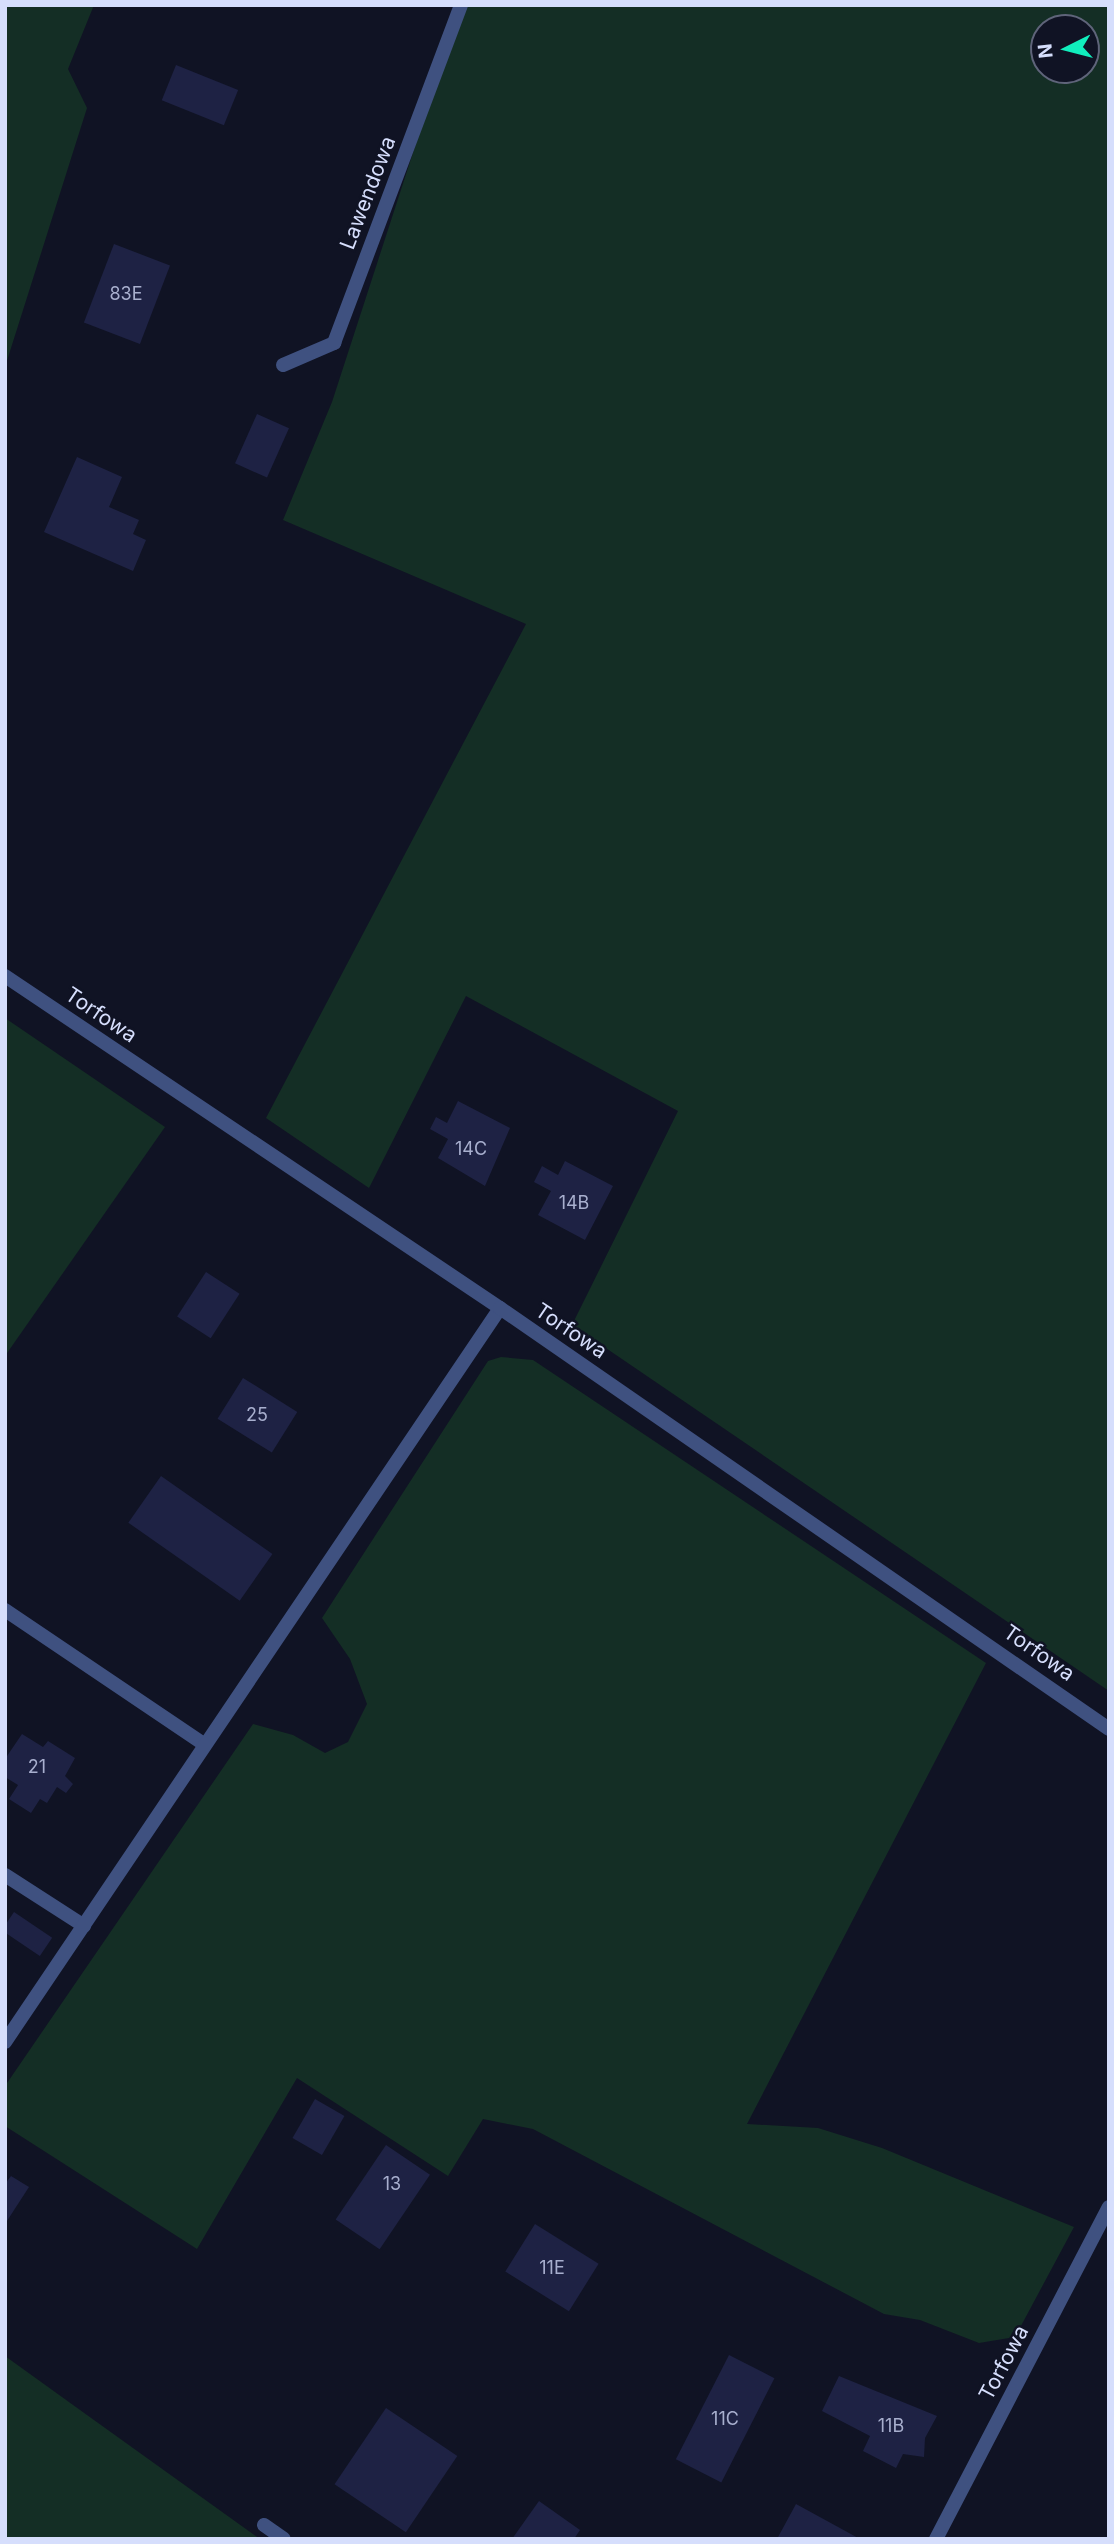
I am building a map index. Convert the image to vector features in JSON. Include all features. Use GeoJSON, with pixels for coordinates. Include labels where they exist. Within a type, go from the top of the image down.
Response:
{"type":"FeatureCollection","features":[{"type":"Feature","properties":{"kind":"street","name":"Lawendowa"},"geometry":{"type":"LineString","coordinates":[[283,365],[334,343],[461,5]]}},
{"type":"Feature","properties":{"kind":"street","name":"Torfowa"},"geometry":{"type":"LineString","coordinates":[[5,976],[500,1308],[1109,1729]]}},
{"type":"Feature","properties":{"kind":"street"},"geometry":{"type":"LineString","coordinates":[[5,2042],[500,1308]]}},
{"type":"Feature","properties":{"kind":"street"},"geometry":{"type":"LineString","coordinates":[[5,1610],[205,1745]]}},
{"type":"Feature","properties":{"kind":"street"},"geometry":{"type":"LineString","coordinates":[[5,1875],[84,1926]]}},
{"type":"Feature","properties":{"kind":"street","name":"Torfowa"},"geometry":{"type":"LineString","coordinates":[[936,2539],[1109,2207]]}},
{"type":"Feature","properties":{"kind":"street"},"geometry":{"type":"LineString","coordinates":[[264,2525],[284,2539]]}},
{"type":"Feature","properties":{"kind":"green space"},"geometry":{"type":"Polygon","coordinates":[[[5,5],[94,5],[68,69],[87,108],[5,367],[5,5]]]}},
{"type":"Feature","properties":{"kind":"green space"},"geometry":{"type":"Polygon","coordinates":[[[461,5],[1109,5],[1109,1691],[572,1325],[678,1111],[466,996],[369,1188],[266,1118],[526,624],[283,520],[332,402],[461,5]]]}},
{"type":"Feature","properties":{"kind":"green space"},"geometry":{"type":"Polygon","coordinates":[[[5,1018],[165,1127],[5,1356],[5,1018]]]}},
{"type":"Feature","properties":{"kind":"green space"},"geometry":{"type":"Polygon","coordinates":[[[501,1357],[533,1360],[986,1663],[747,2124],[818,2128],[882,2148],[1074,2227],[1015,2337],[979,2343],[920,2320],[884,2314],[533,2129],[483,2119],[448,2176],[297,2078],[197,2249],[5,2126],[5,2086],[253,1724],[293,1735],[325,1753],[348,1742],[367,1704],[350,1659],[322,1618],[488,1361],[501,1357]]]}},
{"type":"Feature","properties":{"kind":"green space"},"geometry":{"type":"Polygon","coordinates":[[[5,2356],[87,2415],[260,2539],[5,2539],[5,2356]]]}},
{"type":"Feature","properties":{"kind":"building"},"geometry":{"type":"Polygon","coordinates":[[[176,65],[238,90],[224,125],[162,100],[176,65]]]}},
{"type":"Feature","properties":{"kind":"building"},"geometry":{"type":"Polygon","coordinates":[[[114,244],[170,266],[140,344],[84,322],[114,244]]]}},
{"type":"Feature","properties":{"kind":"building"},"geometry":{"type":"Polygon","coordinates":[[[257,414],[289,428],[267,478],[235,463],[257,414]]]}},
{"type":"Feature","properties":{"kind":"building"},"geometry":{"type":"Polygon","coordinates":[[[77,457],[122,477],[109,507],[139,520],[133,534],[146,540],[133,571],[44,532],[77,457]]]}},
{"type":"Feature","properties":{"kind":"building"},"geometry":{"type":"Polygon","coordinates":[[[458,1101],[510,1128],[485,1186],[438,1158],[448,1139],[430,1129],[436,1117],[447,1123],[458,1101]]]}},
{"type":"Feature","properties":{"kind":"building"},"geometry":{"type":"Polygon","coordinates":[[[565,1161],[613,1186],[585,1240],[538,1215],[551,1191],[534,1182],[542,1166],[558,1175],[565,1161]]]}},
{"type":"Feature","properties":{"kind":"building"},"geometry":{"type":"Polygon","coordinates":[[[206,1272],[240,1294],[211,1338],[177,1316],[206,1272]]]}},
{"type":"Feature","properties":{"kind":"building"},"geometry":{"type":"Polygon","coordinates":[[[243,1378],[297,1412],[272,1453],[218,1419],[243,1378]]]}},
{"type":"Feature","properties":{"kind":"building"},"geometry":{"type":"Polygon","coordinates":[[[161,1476],[272,1554],[240,1601],[128,1523],[161,1476]]]}},
{"type":"Feature","properties":{"kind":"building"},"geometry":{"type":"Polygon","coordinates":[[[22,1734],[43,1747],[48,1741],[75,1758],[65,1776],[73,1784],[66,1793],[57,1787],[47,1803],[40,1799],[31,1813],[9,1799],[18,1785],[5,1777],[5,1759],[22,1734]]]}},
{"type":"Feature","properties":{"kind":"building"},"geometry":{"type":"Polygon","coordinates":[[[14,1912],[52,1938],[40,1956],[5,1932],[5,1925],[14,1912]]]}},
{"type":"Feature","properties":{"kind":"building"},"geometry":{"type":"Polygon","coordinates":[[[315,2099],[344,2116],[322,2155],[292,2138],[315,2099]]]}},
{"type":"Feature","properties":{"kind":"building"},"geometry":{"type":"Polygon","coordinates":[[[386,2145],[430,2175],[380,2249],[336,2220],[386,2145]]]}},
{"type":"Feature","properties":{"kind":"building"},"geometry":{"type":"Polygon","coordinates":[[[11,2176],[29,2187],[5,2224],[5,2184],[11,2176]]]}},
{"type":"Feature","properties":{"kind":"building"},"geometry":{"type":"Polygon","coordinates":[[[535,2224],[599,2264],[569,2311],[505,2271],[535,2224]]]}},
{"type":"Feature","properties":{"kind":"building"},"geometry":{"type":"Polygon","coordinates":[[[729,2355],[774,2378],[721,2482],[676,2459],[729,2355]]]}},
{"type":"Feature","properties":{"kind":"building"},"geometry":{"type":"Polygon","coordinates":[[[839,2376],[937,2416],[925,2438],[924,2457],[903,2454],[896,2468],[863,2451],[870,2436],[822,2411],[839,2376]]]}},
{"type":"Feature","properties":{"kind":"building"},"geometry":{"type":"Polygon","coordinates":[[[386,2408],[457,2456],[406,2532],[335,2484],[386,2408]]]}},
{"type":"Feature","properties":{"kind":"building"},"geometry":{"type":"Polygon","coordinates":[[[539,2501],[580,2530],[574,2539],[512,2539],[539,2501]]]}},
{"type":"Feature","properties":{"kind":"building"},"geometry":{"type":"Polygon","coordinates":[[[796,2504],[860,2539],[777,2539],[796,2504]]]}}]}
